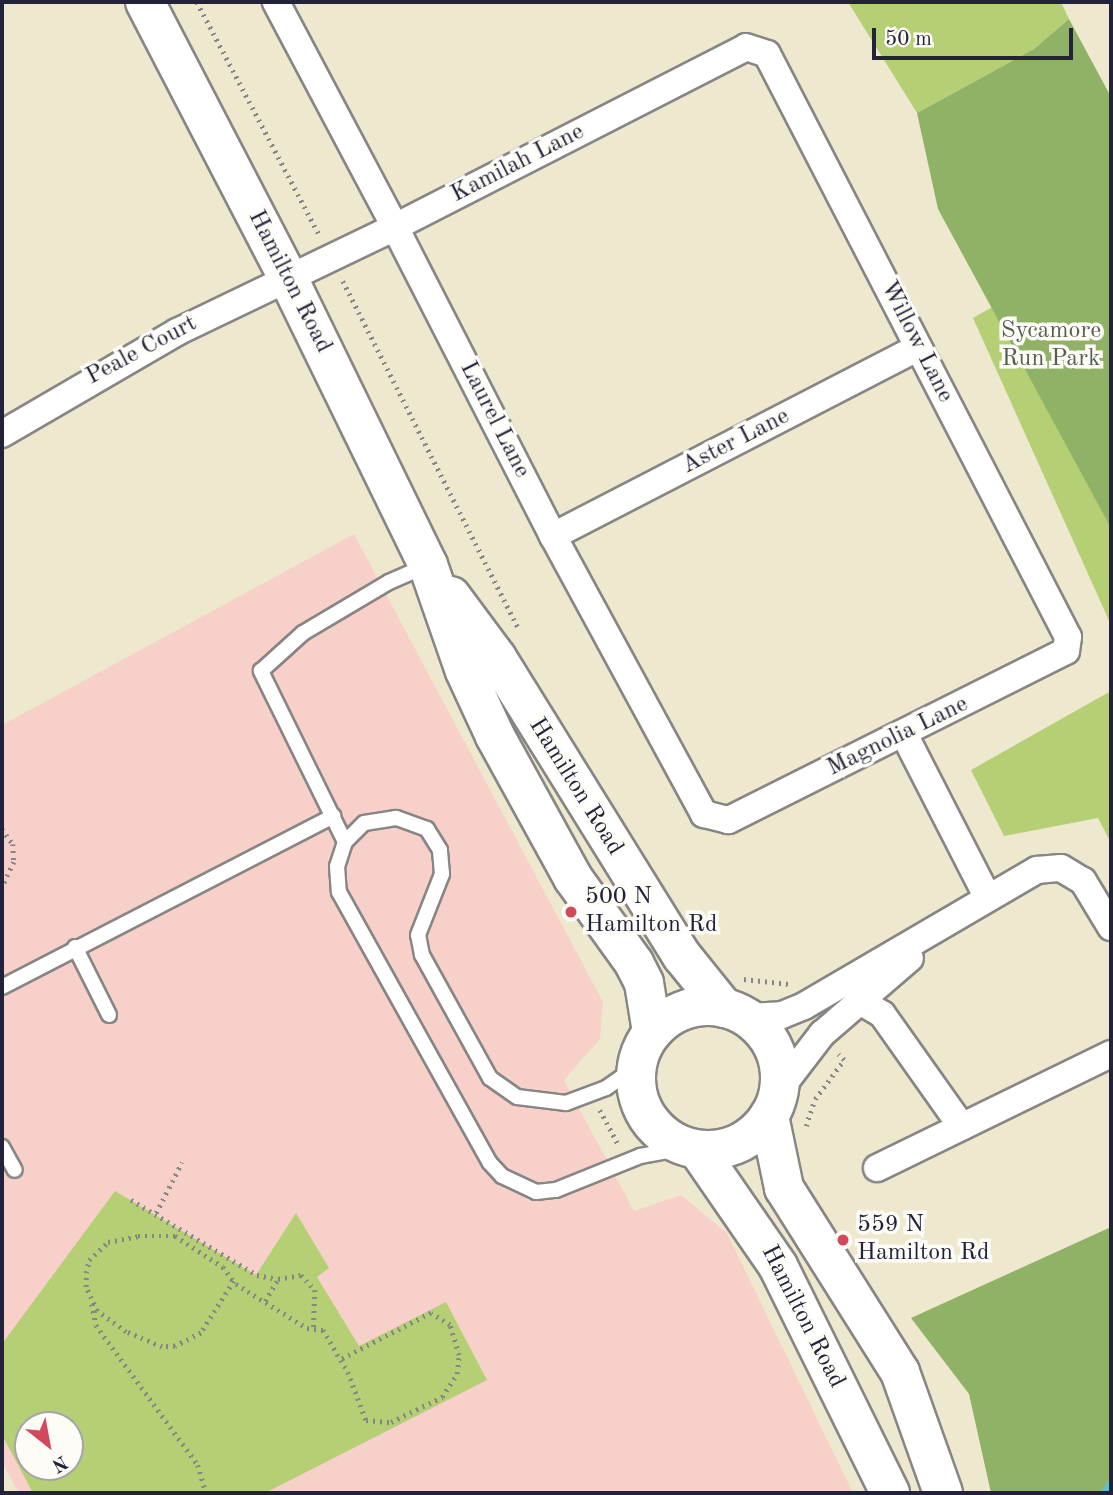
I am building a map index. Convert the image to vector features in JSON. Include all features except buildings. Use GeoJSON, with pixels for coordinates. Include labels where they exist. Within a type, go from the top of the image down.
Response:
{"type":"FeatureCollection","features":[{"type":"Feature","properties":{"kind":"main road","name":"Hamilton Road"},"geometry":{"type":"LineString","coordinates":[[145,2],[288,278],[428,565],[465,671],[500,747],[573,878],[634,963],[643,984],[652,1032]]}},
{"type":"Feature","properties":{"kind":"main road","name":"Hamilton Road"},"geometry":{"type":"LineString","coordinates":[[428,565],[496,658],[682,956],[736,1000]]}},
{"type":"Feature","properties":{"kind":"main road"},"geometry":{"type":"LineString","coordinates":[[736,1000],[774,1049],[774,1103],[739,1144],[691,1149],[651,1124],[638,1097],[636,1067],[652,1032],[684,1010],[736,1000]]}},
{"type":"Feature","properties":{"kind":"main road","name":"Hamilton Road"},"geometry":{"type":"LineString","coordinates":[[774,1103],[784,1188],[901,1372],[943,1493]]}},
{"type":"Feature","properties":{"kind":"main road","name":"Hamilton Road"},"geometry":{"type":"LineString","coordinates":[[691,1149],[778,1265],[890,1493]]}},
{"type":"Feature","properties":{"kind":"street","name":"Laurel Lane"},"geometry":{"type":"LineString","coordinates":[[276,2],[553,536],[704,814],[728,820]]}},
{"type":"Feature","properties":{"kind":"street","name":"Kamilah Lane"},"geometry":{"type":"LineString","coordinates":[[288,278],[395,227],[746,47]]}},
{"type":"Feature","properties":{"kind":"street","name":"Willow Lane"},"geometry":{"type":"LineString","coordinates":[[746,47],[767,54],[1068,637],[1066,651]]}},
{"type":"Feature","properties":{"kind":"street","name":"Peale Court"},"geometry":{"type":"LineString","coordinates":[[2,434],[177,332],[288,278]]}},
{"type":"Feature","properties":{"kind":"street","name":"Aster Lane"},"geometry":{"type":"LineString","coordinates":[[553,536],[918,348]]}},
{"type":"Feature","properties":{"kind":"street","name":"Magnolia Lane"},"geometry":{"type":"LineString","coordinates":[[728,820],[905,736],[1066,651]]}},
{"type":"Feature","properties":{"kind":"street"},"geometry":{"type":"LineString","coordinates":[[905,736],[987,896]]}},
{"type":"Feature","properties":{"kind":"street"},"geometry":{"type":"LineString","coordinates":[[736,1000],[782,1015],[804,1006],[987,896],[1037,870],[1061,868],[1083,881],[1111,927]]}},
{"type":"Feature","properties":{"kind":"street"},"geometry":{"type":"LineString","coordinates":[[774,1103],[800,1059],[860,1000],[987,896]]}},
{"type":"Feature","properties":{"kind":"street"},"geometry":{"type":"LineString","coordinates":[[860,1000],[882,1014],[962,1127]]}},
{"type":"Feature","properties":{"kind":"street"},"geometry":{"type":"LineString","coordinates":[[877,1168],[1111,1054]]}},
{"type":"Feature","properties":{"kind":"lane"},"geometry":{"type":"LineString","coordinates":[[345,842],[261,671],[303,633],[389,582],[428,565]]}},
{"type":"Feature","properties":{"kind":"lane"},"geometry":{"type":"LineString","coordinates":[[2,987],[333,816]]}},
{"type":"Feature","properties":{"kind":"lane"},"geometry":{"type":"LineString","coordinates":[[636,1067],[606,1088],[566,1103],[517,1097],[490,1078],[422,955],[418,935],[442,874],[440,850],[427,829],[396,818],[364,823],[345,842],[337,866],[339,892],[490,1163],[502,1176],[536,1192],[556,1190],[640,1156],[691,1149]]}},
{"type":"Feature","properties":{"kind":"lane"},"geometry":{"type":"LineString","coordinates":[[75,947],[109,1015]]}},
{"type":"Feature","properties":{"kind":"lane"},"geometry":{"type":"LineString","coordinates":[[2,1147],[15,1170]]}},
{"type":"Feature","properties":{"kind":"path"},"geometry":{"type":"LineString","coordinates":[[197,2],[325,245]]}},
{"type":"Feature","properties":{"kind":"path"},"geometry":{"type":"LineString","coordinates":[[340,274],[521,633]]}},
{"type":"Feature","properties":{"kind":"path"},"geometry":{"type":"LineString","coordinates":[[2,829],[13,844],[14,862],[2,888]]}},
{"type":"Feature","properties":{"kind":"path"},"geometry":{"type":"LineString","coordinates":[[736,1000],[748,982],[788,981],[792,988]]}},
{"type":"Feature","properties":{"kind":"path"},"geometry":{"type":"LineString","coordinates":[[805,1130],[815,1099],[844,1060],[833,1049]]}},
{"type":"Feature","properties":{"kind":"path"},"geometry":{"type":"LineString","coordinates":[[600,1110],[621,1148]]}},
{"type":"Feature","properties":{"kind":"path"},"geometry":{"type":"LineString","coordinates":[[156,1213],[182,1162]]}},
{"type":"Feature","properties":{"kind":"path"},"geometry":{"type":"LineString","coordinates":[[131,1200],[257,1275],[278,1279],[301,1275],[310,1281],[315,1290],[314,1328]]}},
{"type":"Feature","properties":{"kind":"path"},"geometry":{"type":"LineString","coordinates":[[206,1493],[198,1465],[96,1325],[86,1287],[89,1261],[96,1250],[120,1238],[175,1236],[223,1267],[234,1281],[265,1301],[314,1328],[323,1330],[342,1359],[360,1414],[379,1423],[417,1412],[442,1397],[457,1374],[459,1355],[450,1325],[431,1313],[342,1359]]}},
{"type":"Feature","properties":{"kind":"path"},"geometry":{"type":"LineString","coordinates":[[265,1301],[278,1279]]}},
{"type":"Feature","properties":{"kind":"path"},"geometry":{"type":"LineString","coordinates":[[92,1303],[126,1332],[162,1347],[175,1346],[201,1333],[234,1281]]}},
{"type":"Feature","properties":{"kind":"shaded area"},"geometry":{"type":"Polygon","coordinates":[[[354,534],[603,1002],[600,1039],[564,1080],[634,1211],[681,1195],[727,1233],[853,1493],[19,1493],[2,1462],[2,725],[354,534]]]}},
{"type":"Feature","properties":{"kind":"green space"},"geometry":{"type":"Polygon","coordinates":[[[848,2],[1061,2],[1069,19],[1034,49],[917,113],[848,2]]]}},
{"type":"Feature","properties":{"kind":"green space"},"geometry":{"type":"Polygon","coordinates":[[[1069,19],[1111,97],[1111,528],[938,209],[917,113],[1034,49],[1069,19]]]}},
{"type":"Feature","properties":{"kind":"green space","name":"Sycamore Run Park"},"geometry":{"type":"Polygon","coordinates":[[[1111,240],[1111,625],[973,318],[1111,240]]]}},
{"type":"Feature","properties":{"kind":"green space"},"geometry":{"type":"Polygon","coordinates":[[[1111,691],[1111,843],[1098,818],[1004,836],[971,770],[1111,691]]]}},
{"type":"Feature","properties":{"kind":"green space"},"geometry":{"type":"Polygon","coordinates":[[[115,1191],[256,1275],[296,1213],[329,1268],[317,1277],[359,1346],[446,1302],[487,1380],[265,1493],[33,1493],[27,1481],[84,1481],[84,1411],[14,1411],[14,1457],[2,1435],[2,1344],[115,1191]]]}},
{"type":"Feature","properties":{"kind":"green space"},"geometry":{"type":"Polygon","coordinates":[[[1111,1227],[1111,1493],[991,1493],[969,1394],[911,1318],[1111,1227]]]}},
{"type":"Feature","properties":{"kind":"waterway"},"geometry":{"type":"LineString","coordinates":[[1105,1493],[1111,1484]]}},
{"type":"Feature","properties":{"kind":"place","name":"500 N Hamilton Rd"},"geometry":{"type":"Point","coordinates":[571,912]}},
{"type":"Feature","properties":{"kind":"place","name":"559 N Hamilton Rd"},"geometry":{"type":"Point","coordinates":[843,1240]}}]}
